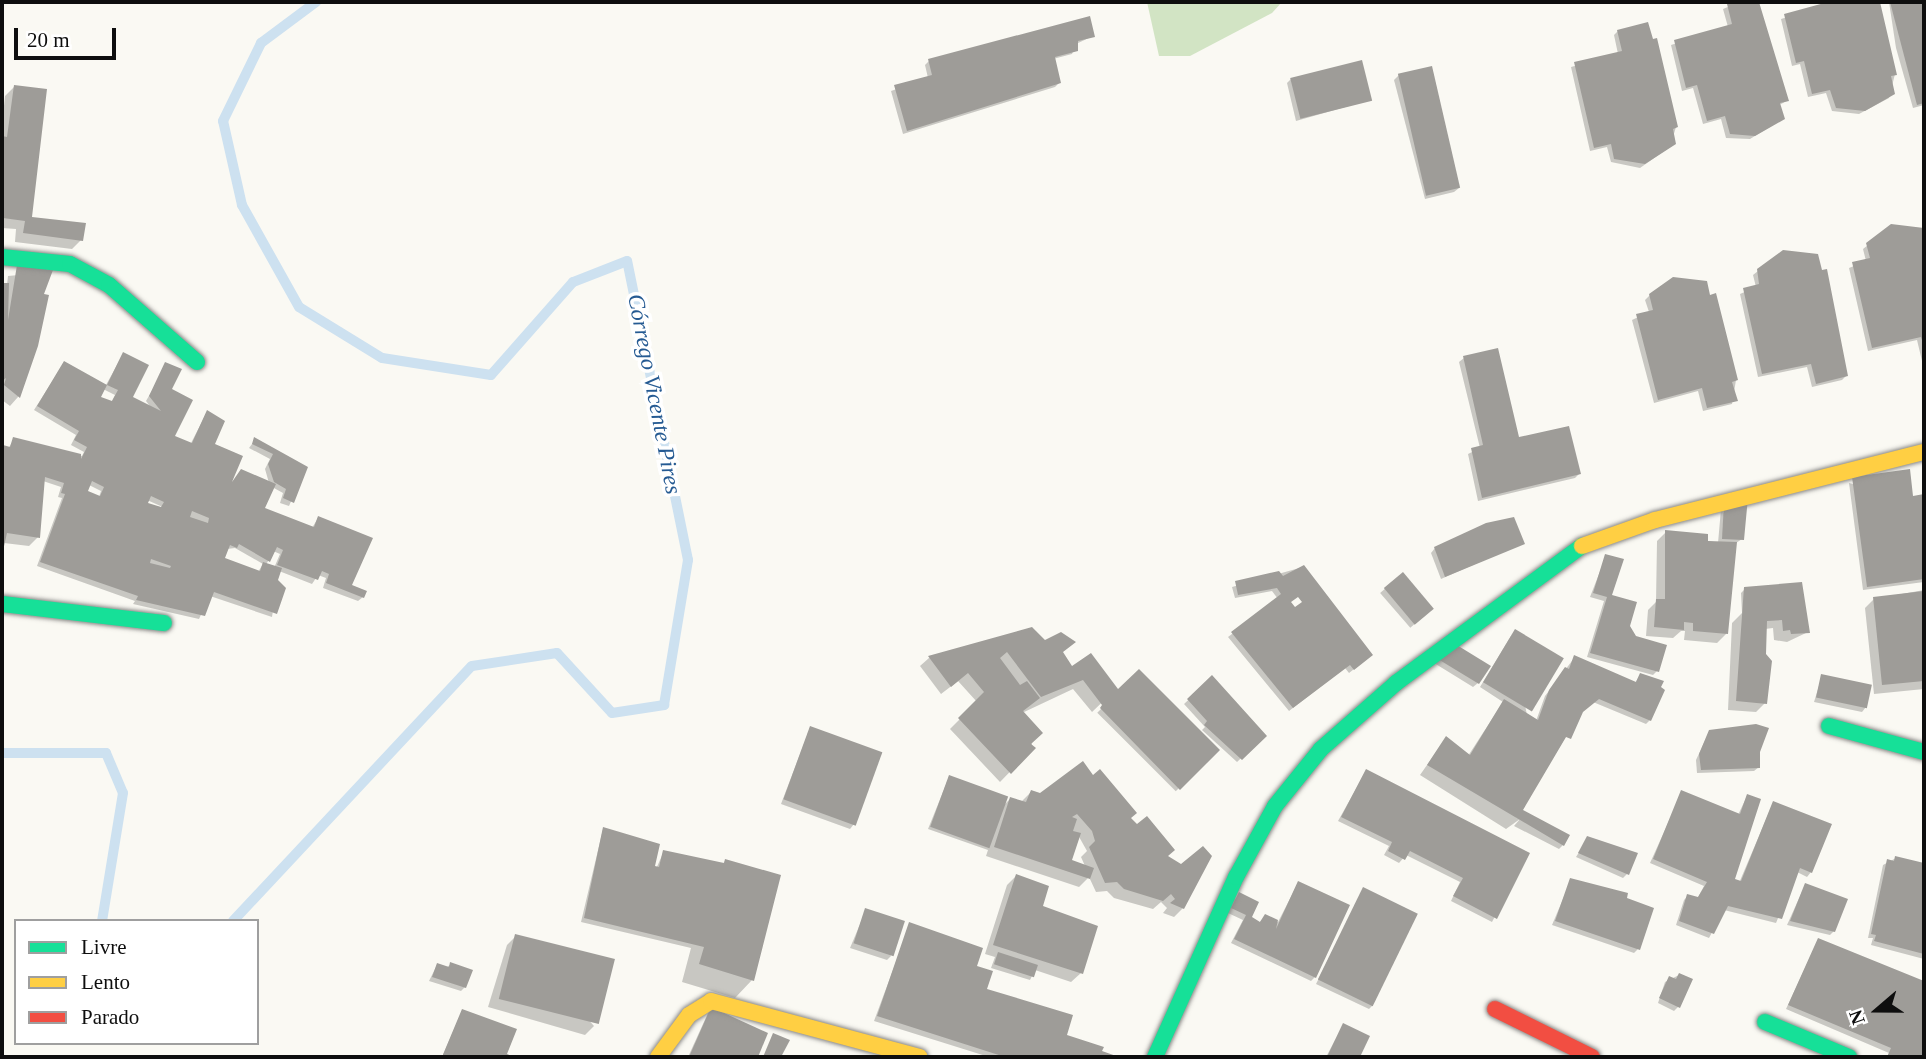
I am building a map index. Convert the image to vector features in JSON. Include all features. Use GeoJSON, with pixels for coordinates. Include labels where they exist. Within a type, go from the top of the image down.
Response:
{"type":"FeatureCollection","features":[{"type":"Feature","properties":{"kind":"street"},"geometry":{"type":"LineString","coordinates":[[2,257],[70,264],[80,269],[109,285],[197,362]]}},
{"type":"Feature","properties":{"kind":"street"},"geometry":{"type":"LineString","coordinates":[[1155,1057],[1236,877],[1275,806],[1321,749],[1396,683],[1553,564],[1586,544],[1655,520],[1924,452]]}},
{"type":"Feature","properties":{"kind":"street"},"geometry":{"type":"LineString","coordinates":[[2,604],[164,623]]}},
{"type":"Feature","properties":{"kind":"street"},"geometry":{"type":"LineString","coordinates":[[1829,726],[1924,752]]}},
{"type":"Feature","properties":{"kind":"street"},"geometry":{"type":"LineString","coordinates":[[658,1057],[689,1015],[711,1001],[920,1057]]}},
{"type":"Feature","properties":{"kind":"street"},"geometry":{"type":"LineString","coordinates":[[1494,1009],[1592,1057]]}},
{"type":"Feature","properties":{"kind":"street"},"geometry":{"type":"LineString","coordinates":[[1765,1022],[1849,1057]]}},
{"type":"Feature","properties":{"kind":"green space"},"geometry":{"type":"Polygon","coordinates":[[[1147,2],[1282,2],[1272,13],[1190,56],[1159,56],[1147,2]]]}},
{"type":"Feature","properties":{"kind":"building"},"geometry":{"type":"Polygon","coordinates":[[[1759,2],[1789,101],[1780,103],[1785,119],[1755,136],[1730,134],[1725,116],[1707,121],[1697,85],[1686,88],[1674,40],[1732,24],[1727,4],[1759,2]]]}},
{"type":"Feature","properties":{"kind":"building"},"geometry":{"type":"Polygon","coordinates":[[[1828,2],[1880,2],[1897,75],[1891,76],[1895,94],[1865,111],[1836,108],[1830,90],[1812,94],[1804,61],[1796,63],[1784,14],[1828,2]]]}},
{"type":"Feature","properties":{"kind":"building"},"geometry":{"type":"Polygon","coordinates":[[[1890,2],[1924,2],[1924,103],[1917,105],[1890,2]]]}},
{"type":"Feature","properties":{"kind":"building"},"geometry":{"type":"Polygon","coordinates":[[[1090,16],[1095,37],[1078,41],[1078,51],[1055,57],[1061,83],[907,131],[894,85],[932,75],[928,59],[1090,16]]]}},
{"type":"Feature","properties":{"kind":"building"},"geometry":{"type":"Polygon","coordinates":[[[1648,22],[1653,39],[1657,38],[1678,127],[1673,129],[1676,144],[1645,164],[1614,159],[1611,144],[1594,148],[1574,62],[1622,51],[1617,30],[1648,22]]]}},
{"type":"Feature","properties":{"kind":"building"},"geometry":{"type":"Polygon","coordinates":[[[1362,60],[1372,101],[1300,119],[1290,78],[1362,60]]]}},
{"type":"Feature","properties":{"kind":"building"},"geometry":{"type":"Polygon","coordinates":[[[1432,66],[1460,188],[1426,196],[1398,74],[1432,66]]]}},
{"type":"Feature","properties":{"kind":"building"},"geometry":{"type":"Polygon","coordinates":[[[14,85],[47,89],[32,217],[86,223],[83,241],[23,233],[25,221],[3,218],[2,136],[7,137],[14,85]]]}},
{"type":"Feature","properties":{"kind":"building"},"geometry":{"type":"Polygon","coordinates":[[[1891,224],[1924,228],[1924,347],[1921,337],[1872,348],[1852,262],[1870,258],[1866,243],[1891,224]]]}},
{"type":"Feature","properties":{"kind":"building"},"geometry":{"type":"Polygon","coordinates":[[[1783,250],[1818,254],[1822,270],[1827,269],[1848,376],[1816,384],[1811,364],[1762,374],[1743,288],[1759,284],[1757,269],[1783,250]]]}},
{"type":"Feature","properties":{"kind":"building"},"geometry":{"type":"Polygon","coordinates":[[[17,265],[53,270],[44,294],[49,295],[38,346],[20,398],[4,385],[6,378],[2,381],[2,283],[9,283],[8,320],[17,265]]]}},
{"type":"Feature","properties":{"kind":"building"},"geometry":{"type":"Polygon","coordinates":[[[1673,277],[1707,281],[1710,295],[1716,293],[1738,380],[1732,382],[1738,401],[1707,408],[1702,388],[1658,400],[1636,314],[1653,310],[1649,294],[1673,277]]]}},
{"type":"Feature","properties":{"kind":"building"},"geometry":{"type":"Polygon","coordinates":[[[1498,348],[1519,437],[1569,426],[1581,474],[1482,498],[1471,448],[1483,445],[1463,356],[1498,348]]]}},
{"type":"Feature","properties":{"kind":"building"},"geometry":{"type":"Polygon","coordinates":[[[123,352],[149,365],[133,397],[161,411],[149,396],[165,362],[182,369],[172,389],[193,400],[175,436],[192,443],[207,410],[225,421],[215,444],[243,456],[232,482],[241,469],[276,484],[265,508],[314,527],[318,516],[373,538],[352,585],[367,591],[364,598],[326,583],[329,574],[322,571],[318,580],[277,565],[283,550],[277,547],[270,562],[239,544],[237,548],[230,545],[225,558],[260,571],[263,562],[282,568],[278,580],[286,588],[277,614],[214,592],[205,616],[136,600],[138,596],[40,562],[65,494],[61,493],[64,483],[45,477],[40,538],[7,533],[2,555],[3,445],[10,447],[13,437],[81,454],[81,459],[87,447],[74,440],[79,431],[37,406],[64,361],[107,385],[123,352]],[[107,385],[101,397],[112,401],[118,390],[107,385]],[[92,481],[88,491],[100,496],[104,487],[92,481]],[[151,496],[148,503],[161,507],[164,502],[151,496]],[[192,511],[190,517],[208,523],[209,518],[192,511]],[[151,559],[150,563],[170,568],[171,566],[151,559]]]}},
{"type":"Feature","properties":{"kind":"building"},"geometry":{"type":"Polygon","coordinates":[[[254,437],[308,467],[294,503],[283,498],[286,489],[274,482],[268,464],[273,454],[252,444],[254,437]]]}},
{"type":"Feature","properties":{"kind":"building"},"geometry":{"type":"Polygon","coordinates":[[[1910,469],[1913,496],[1924,494],[1924,579],[1867,587],[1852,477],[1910,469]]]}},
{"type":"Feature","properties":{"kind":"building"},"geometry":{"type":"Polygon","coordinates":[[[1748,497],[1744,540],[1722,539],[1724,503],[1748,497]]]}},
{"type":"Feature","properties":{"kind":"building"},"geometry":{"type":"Polygon","coordinates":[[[1514,517],[1525,544],[1445,577],[1434,547],[1486,523],[1514,517]]]}},
{"type":"Feature","properties":{"kind":"building"},"geometry":{"type":"Polygon","coordinates":[[[1665,530],[1708,534],[1708,541],[1737,542],[1728,634],[1693,631],[1693,623],[1684,622],[1684,630],[1654,627],[1656,599],[1665,599],[1665,530]]]}},
{"type":"Feature","properties":{"kind":"building"},"geometry":{"type":"Polygon","coordinates":[[[1605,554],[1624,559],[1612,595],[1637,602],[1630,626],[1636,636],[1667,645],[1659,672],[1590,653],[1607,597],[1593,593],[1605,554]]]}},
{"type":"Feature","properties":{"kind":"building"},"geometry":{"type":"Polygon","coordinates":[[[1304,565],[1373,655],[1354,670],[1350,665],[1293,708],[1231,632],[1281,594],[1277,588],[1238,595],[1235,581],[1279,571],[1283,576],[1304,565]],[[1298,597],[1291,602],[1295,607],[1302,602],[1298,597]]]}},
{"type":"Feature","properties":{"kind":"building"},"geometry":{"type":"Polygon","coordinates":[[[1403,572],[1434,609],[1415,625],[1384,588],[1403,572]]]}},
{"type":"Feature","properties":{"kind":"building"},"geometry":{"type":"Polygon","coordinates":[[[1802,582],[1810,633],[1791,634],[1790,630],[1783,631],[1782,620],[1767,621],[1766,654],[1772,661],[1767,704],[1736,701],[1744,587],[1802,582]]]}},
{"type":"Feature","properties":{"kind":"building"},"geometry":{"type":"Polygon","coordinates":[[[1924,591],[1924,681],[1882,685],[1873,597],[1924,591]]]}},
{"type":"Feature","properties":{"kind":"building"},"geometry":{"type":"Polygon","coordinates":[[[1032,627],[1045,640],[1061,632],[1076,642],[1063,652],[1072,666],[1091,653],[1118,689],[1139,669],[1220,750],[1180,790],[1100,708],[1102,705],[1083,680],[1041,697],[1007,652],[1000,658],[1020,685],[1027,681],[1040,698],[1023,711],[1043,733],[1031,744],[1036,748],[1011,774],[958,718],[984,692],[968,673],[951,687],[928,656],[1032,627]]]}},
{"type":"Feature","properties":{"kind":"building"},"geometry":{"type":"Polygon","coordinates":[[[1515,629],[1564,658],[1532,712],[1483,682],[1515,629]]]}},
{"type":"Feature","properties":{"kind":"building"},"geometry":{"type":"Polygon","coordinates":[[[1447,639],[1491,666],[1479,684],[1428,653],[1447,639]]]}},
{"type":"Feature","properties":{"kind":"building"},"geometry":{"type":"Polygon","coordinates":[[[1574,655],[1636,682],[1640,673],[1664,681],[1661,687],[1665,690],[1651,721],[1599,699],[1583,712],[1571,739],[1566,737],[1523,810],[1570,835],[1564,846],[1427,765],[1446,736],[1470,755],[1504,699],[1538,720],[1549,690],[1565,667],[1569,669],[1574,655]]]}},
{"type":"Feature","properties":{"kind":"building"},"geometry":{"type":"Polygon","coordinates":[[[1821,674],[1872,685],[1867,708],[1816,697],[1821,674]]]}},
{"type":"Feature","properties":{"kind":"building"},"geometry":{"type":"Polygon","coordinates":[[[1212,675],[1267,736],[1242,760],[1204,725],[1207,721],[1187,699],[1212,675]]]}},
{"type":"Feature","properties":{"kind":"building"},"geometry":{"type":"Polygon","coordinates":[[[1756,724],[1769,728],[1760,752],[1760,768],[1701,770],[1699,754],[1709,730],[1756,724]]]}},
{"type":"Feature","properties":{"kind":"building"},"geometry":{"type":"Polygon","coordinates":[[[810,726],[882,752],[856,826],[783,799],[810,726]]]}},
{"type":"Feature","properties":{"kind":"building"},"geometry":{"type":"Polygon","coordinates":[[[1083,761],[1093,775],[1100,769],[1137,813],[1131,818],[1137,824],[1147,816],[1175,850],[1168,856],[1181,864],[1203,846],[1212,856],[1184,909],[1170,903],[1175,899],[1171,894],[1163,901],[1124,889],[1117,882],[1105,883],[1089,847],[1095,841],[1092,831],[1077,814],[1072,817],[1077,819],[1073,831],[1081,833],[1072,860],[1094,868],[1090,879],[994,847],[1010,797],[1026,802],[1031,790],[1040,793],[1083,761]]]}},
{"type":"Feature","properties":{"kind":"building"},"geometry":{"type":"Polygon","coordinates":[[[1366,769],[1530,853],[1497,919],[1453,896],[1463,878],[1410,851],[1405,860],[1388,851],[1392,842],[1341,817],[1366,769]]]}},
{"type":"Feature","properties":{"kind":"building"},"geometry":{"type":"Polygon","coordinates":[[[949,775],[1008,797],[989,848],[930,827],[949,775]]]}},
{"type":"Feature","properties":{"kind":"building"},"geometry":{"type":"Polygon","coordinates":[[[1681,790],[1740,814],[1747,794],[1761,799],[1735,879],[1741,881],[1773,801],[1832,824],[1812,873],[1800,868],[1782,919],[1728,906],[1714,934],[1679,921],[1687,894],[1698,897],[1707,882],[1653,859],[1681,790]]]}},
{"type":"Feature","properties":{"kind":"building"},"geometry":{"type":"Polygon","coordinates":[[[603,827],[660,844],[655,866],[659,867],[663,850],[724,863],[725,859],[781,875],[754,981],[699,964],[704,947],[584,918],[603,827]]]}},
{"type":"Feature","properties":{"kind":"building"},"geometry":{"type":"Polygon","coordinates":[[[1587,836],[1638,853],[1629,875],[1578,853],[1587,836]]]}},
{"type":"Feature","properties":{"kind":"building"},"geometry":{"type":"Polygon","coordinates":[[[1895,856],[1924,863],[1924,954],[1874,941],[1876,935],[1871,934],[1887,859],[1894,861],[1895,856]]]}},
{"type":"Feature","properties":{"kind":"building"},"geometry":{"type":"Polygon","coordinates":[[[1016,874],[1049,886],[1043,906],[1098,926],[1083,974],[993,945],[1016,874]]]}},
{"type":"Feature","properties":{"kind":"building"},"geometry":{"type":"Polygon","coordinates":[[[1570,878],[1628,893],[1627,898],[1654,908],[1640,950],[1555,921],[1570,878]]]}},
{"type":"Feature","properties":{"kind":"building"},"geometry":{"type":"Polygon","coordinates":[[[1298,881],[1350,905],[1316,978],[1234,939],[1246,915],[1231,908],[1239,892],[1259,902],[1252,917],[1260,922],[1265,914],[1278,920],[1276,929],[1298,881]]]}},
{"type":"Feature","properties":{"kind":"building"},"geometry":{"type":"Polygon","coordinates":[[[1805,883],[1848,899],[1835,932],[1790,921],[1805,883]]]}},
{"type":"Feature","properties":{"kind":"building"},"geometry":{"type":"Polygon","coordinates":[[[1363,887],[1418,914],[1373,1006],[1318,980],[1363,887]]]}},
{"type":"Feature","properties":{"kind":"building"},"geometry":{"type":"Polygon","coordinates":[[[865,908],[905,921],[894,956],[854,943],[865,908]]]}},
{"type":"Feature","properties":{"kind":"building"},"geometry":{"type":"Polygon","coordinates":[[[909,922],[983,948],[977,966],[993,971],[987,989],[1073,1015],[1067,1035],[1104,1047],[1102,1051],[1119,1057],[1005,1057],[877,1016],[909,922]]]}},
{"type":"Feature","properties":{"kind":"building"},"geometry":{"type":"Polygon","coordinates":[[[515,934],[615,959],[599,1024],[499,999],[515,934]]]}},
{"type":"Feature","properties":{"kind":"building"},"geometry":{"type":"Polygon","coordinates":[[[1818,938],[1924,981],[1924,1057],[1887,1057],[1891,1048],[1788,1005],[1818,938]]]}},
{"type":"Feature","properties":{"kind":"building"},"geometry":{"type":"Polygon","coordinates":[[[998,952],[1038,965],[1034,977],[994,964],[998,952]]]}},
{"type":"Feature","properties":{"kind":"building"},"geometry":{"type":"Polygon","coordinates":[[[450,962],[473,970],[466,988],[432,977],[437,963],[449,967],[450,962]]]}},
{"type":"Feature","properties":{"kind":"building"},"geometry":{"type":"Polygon","coordinates":[[[1679,973],[1693,979],[1680,1008],[1659,998],[1669,976],[1676,979],[1679,973]]]}},
{"type":"Feature","properties":{"kind":"building"},"geometry":{"type":"Polygon","coordinates":[[[711,1007],[768,1033],[758,1057],[689,1057],[711,1007]]]}},
{"type":"Feature","properties":{"kind":"building"},"geometry":{"type":"Polygon","coordinates":[[[462,1009],[517,1029],[507,1054],[514,1057],[442,1057],[462,1009]]]}},
{"type":"Feature","properties":{"kind":"building"},"geometry":{"type":"Polygon","coordinates":[[[1343,1023],[1370,1036],[1360,1057],[1327,1057],[1343,1023]]]}},
{"type":"Feature","properties":{"kind":"building"},"geometry":{"type":"Polygon","coordinates":[[[773,1033],[790,1040],[781,1057],[763,1057],[773,1033]]]}},
{"type":"Feature","properties":{"kind":"waterway","name":"Córrego Vicente Pires"},"geometry":{"type":"LineString","coordinates":[[235,919],[472,666],[557,653],[612,713],[664,705],[688,560],[627,261],[573,282],[491,375],[382,358],[299,307],[242,205],[223,121],[261,43],[316,2]]}},
{"type":"Feature","properties":{"kind":"waterway","name":"Córrego Vicente Pires"},"geometry":{"type":"LineString","coordinates":[[2,753],[106,753],[123,793],[102,919]]}},
{"type":"Feature","properties":{"kind":"traffic: fast"},"geometry":{"type":"LineString","coordinates":[[2,257],[70,264],[109,285],[197,362]]}},
{"type":"Feature","properties":{"kind":"traffic: fast"},"geometry":{"type":"LineString","coordinates":[[1155,1057],[1236,877],[1275,806],[1321,749],[1396,683],[1582,546]]}},
{"type":"Feature","properties":{"kind":"traffic: fast"},"geometry":{"type":"LineString","coordinates":[[2,604],[164,623]]}},
{"type":"Feature","properties":{"kind":"traffic: fast"},"geometry":{"type":"LineString","coordinates":[[1829,726],[1924,752]]}},
{"type":"Feature","properties":{"kind":"traffic: fast"},"geometry":{"type":"LineString","coordinates":[[1765,1022],[1849,1057]]}},
{"type":"Feature","properties":{"kind":"traffic: slow"},"geometry":{"type":"LineString","coordinates":[[1582,546],[1655,520],[1924,452]]}},
{"type":"Feature","properties":{"kind":"traffic: slow"},"geometry":{"type":"LineString","coordinates":[[658,1057],[689,1015],[711,1001],[920,1057]]}},
{"type":"Feature","properties":{"kind":"traffic: jam"},"geometry":{"type":"LineString","coordinates":[[1495,1009],[1592,1057]]}}]}
